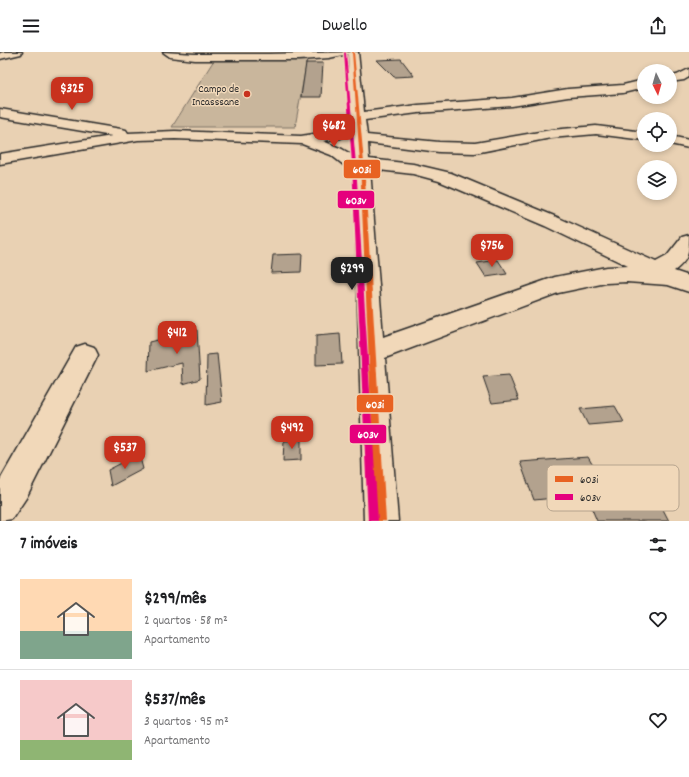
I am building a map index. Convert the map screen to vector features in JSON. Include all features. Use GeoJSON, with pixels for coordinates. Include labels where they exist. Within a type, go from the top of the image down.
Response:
{"type":"FeatureCollection","features":[{"type":"Feature","properties":{"kind":"street"},"geometry":{"type":"LineString","coordinates":[[0,56],[17,52]]}},
{"type":"Feature","properties":{"kind":"street"},"geometry":{"type":"LineString","coordinates":[[168,52],[176,55],[216,54],[304,57],[344,52]]}},
{"type":"Feature","properties":{"kind":"street"},"geometry":{"type":"LineString","coordinates":[[353,52],[362,167],[381,521]]}},
{"type":"Feature","properties":{"kind":"street"},"geometry":{"type":"LineString","coordinates":[[677,77],[689,72]]}},
{"type":"Feature","properties":{"kind":"street"},"geometry":{"type":"LineString","coordinates":[[0,159],[138,136],[175,135],[301,140],[336,135],[418,109],[512,102],[568,93],[623,89],[637,86]]}},
{"type":"Feature","properties":{"kind":"street"},"geometry":{"type":"LineString","coordinates":[[0,113],[138,136]]}},
{"type":"Feature","properties":{"kind":"street"},"geometry":{"type":"LineString","coordinates":[[358,127],[439,147],[474,148],[551,134],[596,130],[637,135]]}},
{"type":"Feature","properties":{"kind":"street"},"geometry":{"type":"LineString","coordinates":[[301,140],[334,150],[350,158],[362,167],[412,169],[445,177],[552,222],[672,277]]}},
{"type":"Feature","properties":{"kind":"street"},"geometry":{"type":"LineString","coordinates":[[677,141],[689,144]]}},
{"type":"Feature","properties":{"kind":"street"},"geometry":{"type":"LineString","coordinates":[[672,277],[674,261],[689,242]]}},
{"type":"Feature","properties":{"kind":"street"},"geometry":{"type":"LineString","coordinates":[[372,352],[555,285],[606,275],[648,274],[672,277]]}},
{"type":"Feature","properties":{"kind":"street"},"geometry":{"type":"LineString","coordinates":[[0,507],[15,487],[85,355]]}},
{"type":"Feature","properties":{"kind":"shaded area","name":"Campo de Incasssane"},"geometry":{"type":"Polygon","coordinates":[[[214,60],[307,60],[295,127],[172,127],[214,60]]]}},
{"type":"Feature","properties":{"kind":"building"},"geometry":{"type":"Polygon","coordinates":[[[401,59],[414,76],[394,77],[377,60],[401,59]]]}},
{"type":"Feature","properties":{"kind":"building"},"geometry":{"type":"Polygon","coordinates":[[[306,63],[323,63],[321,97],[301,97],[306,63]]]}},
{"type":"Feature","properties":{"kind":"building"},"geometry":{"type":"Polygon","coordinates":[[[302,254],[301,272],[271,273],[273,255],[302,254]]]}},
{"type":"Feature","properties":{"kind":"building"},"geometry":{"type":"Polygon","coordinates":[[[498,260],[507,274],[486,277],[477,263],[498,260]]]}},
{"type":"Feature","properties":{"kind":"building"},"geometry":{"type":"Polygon","coordinates":[[[197,330],[200,379],[183,384],[182,363],[148,371],[149,342],[197,330]]]}},
{"type":"Feature","properties":{"kind":"building"},"geometry":{"type":"Polygon","coordinates":[[[340,334],[342,364],[316,365],[316,336],[340,334]]]}},
{"type":"Feature","properties":{"kind":"building"},"geometry":{"type":"Polygon","coordinates":[[[217,354],[222,402],[206,405],[207,355],[217,354]]]}},
{"type":"Feature","properties":{"kind":"building"},"geometry":{"type":"Polygon","coordinates":[[[509,375],[519,400],[492,403],[483,377],[509,375]]]}},
{"type":"Feature","properties":{"kind":"building"},"geometry":{"type":"Polygon","coordinates":[[[615,406],[624,422],[588,425],[580,409],[615,406]]]}},
{"type":"Feature","properties":{"kind":"building"},"geometry":{"type":"Polygon","coordinates":[[[301,439],[301,460],[283,461],[284,441],[301,439]]]}},
{"type":"Feature","properties":{"kind":"building"},"geometry":{"type":"Polygon","coordinates":[[[139,454],[143,469],[111,486],[108,470],[139,454]]]}},
{"type":"Feature","properties":{"kind":"building"},"geometry":{"type":"Polygon","coordinates":[[[588,457],[593,465],[547,465],[547,499],[534,500],[520,462],[588,457]]]}},
{"type":"Feature","properties":{"kind":"building"},"geometry":{"type":"Polygon","coordinates":[[[593,511],[664,511],[669,521],[597,521],[593,511]]]}},
{"type":"Feature","properties":{"kind":"transit line","name":"603i"},"geometry":{"type":"LineString","coordinates":[[353,52],[362,163],[381,521]]}},
{"type":"Feature","properties":{"kind":"transit line","name":"603v"},"geometry":{"type":"LineString","coordinates":[[345,53],[354,164],[373,521]]}},
{"type":"Feature","properties":{"kind":"place","name":"Campo de Incasssane"},"geometry":{"type":"Point","coordinates":[247,94]}}]}
